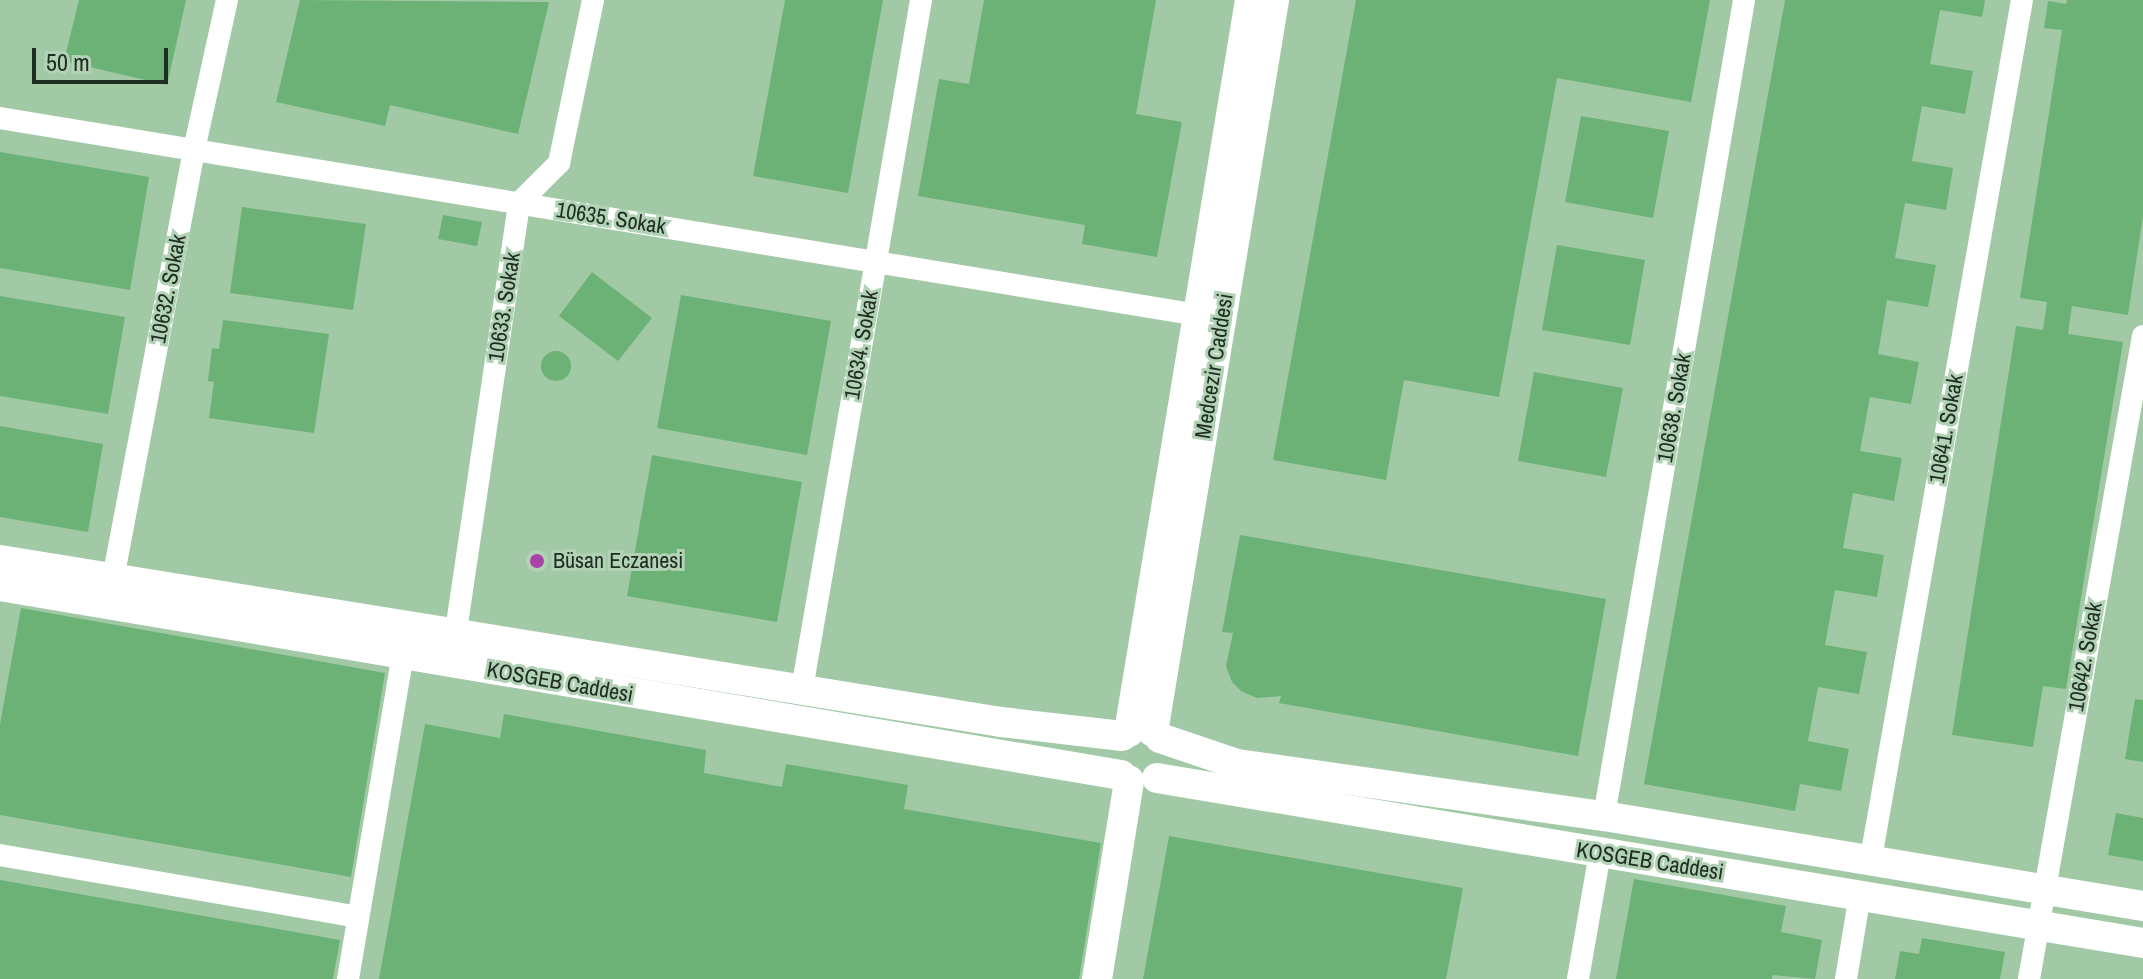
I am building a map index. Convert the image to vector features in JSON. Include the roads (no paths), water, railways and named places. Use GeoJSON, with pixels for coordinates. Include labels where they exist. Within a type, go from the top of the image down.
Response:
{"type":"FeatureCollection","features":[{"type":"Feature","properties":{"kind":"main road","name":"Medcezir Caddesi"},"geometry":{"type":"LineString","coordinates":[[1141,735],[1209,317],[1250,0]]}},
{"type":"Feature","properties":{"kind":"main road","name":"Medcezir Caddesi"},"geometry":{"type":"LineString","coordinates":[[1209,317],[1274,0]]}},
{"type":"Feature","properties":{"kind":"main road","name":"KOSGEB Caddesi"},"geometry":{"type":"LineString","coordinates":[[0,560],[456,631],[1001,722],[1141,735],[1237,764],[1604,816],[1871,858],[2143,906]]}},
{"type":"Feature","properties":{"kind":"main road","name":"KOSGEB Caddesi"},"geometry":{"type":"LineString","coordinates":[[0,586],[1136,778],[1860,894],[2143,943]]}},
{"type":"Feature","properties":{"kind":"main road"},"geometry":{"type":"LineString","coordinates":[[1141,735],[1167,754],[1163,772],[1136,778],[1113,760],[1117,743],[1141,735]]}},
{"type":"Feature","properties":{"kind":"main road"},"geometry":{"type":"LineString","coordinates":[[1097,979],[1136,778]]}},
{"type":"Feature","properties":{"kind":"street","name":"10632. Sokak"},"geometry":{"type":"LineString","coordinates":[[113,579],[194,150],[227,0]]}},
{"type":"Feature","properties":{"kind":"street"},"geometry":{"type":"LineString","coordinates":[[519,203],[559,163],[593,0]]}},
{"type":"Feature","properties":{"kind":"street","name":"10634. Sokak"},"geometry":{"type":"LineString","coordinates":[[802,689],[921,0]]}},
{"type":"Feature","properties":{"kind":"street","name":"10638. Sokak"},"geometry":{"type":"LineString","coordinates":[[1604,816],[1744,0]]}},
{"type":"Feature","properties":{"kind":"street","name":"10641. Sokak"},"geometry":{"type":"LineString","coordinates":[[1871,858],[2022,0]]}},
{"type":"Feature","properties":{"kind":"street","name":"10635. Sokak"},"geometry":{"type":"LineString","coordinates":[[0,118],[1209,317]]}},
{"type":"Feature","properties":{"kind":"street","name":"10633. Sokak"},"geometry":{"type":"LineString","coordinates":[[456,631],[519,203]]}},
{"type":"Feature","properties":{"kind":"street","name":"10642. Sokak"},"geometry":{"type":"LineString","coordinates":[[2029,979],[2143,336]]}},
{"type":"Feature","properties":{"kind":"street"},"geometry":{"type":"LineString","coordinates":[[348,979],[403,653]]}},
{"type":"Feature","properties":{"kind":"street"},"geometry":{"type":"LineString","coordinates":[[1578,979],[1600,853]]}},
{"type":"Feature","properties":{"kind":"street"},"geometry":{"type":"LineString","coordinates":[[0,855],[358,917]]}},
{"type":"Feature","properties":{"kind":"street"},"geometry":{"type":"LineString","coordinates":[[1846,979],[1860,894]]}},
{"type":"Feature","properties":{"kind":"place","name":"Büsan Eczanesi"},"geometry":{"type":"Point","coordinates":[537,561]}}]}
